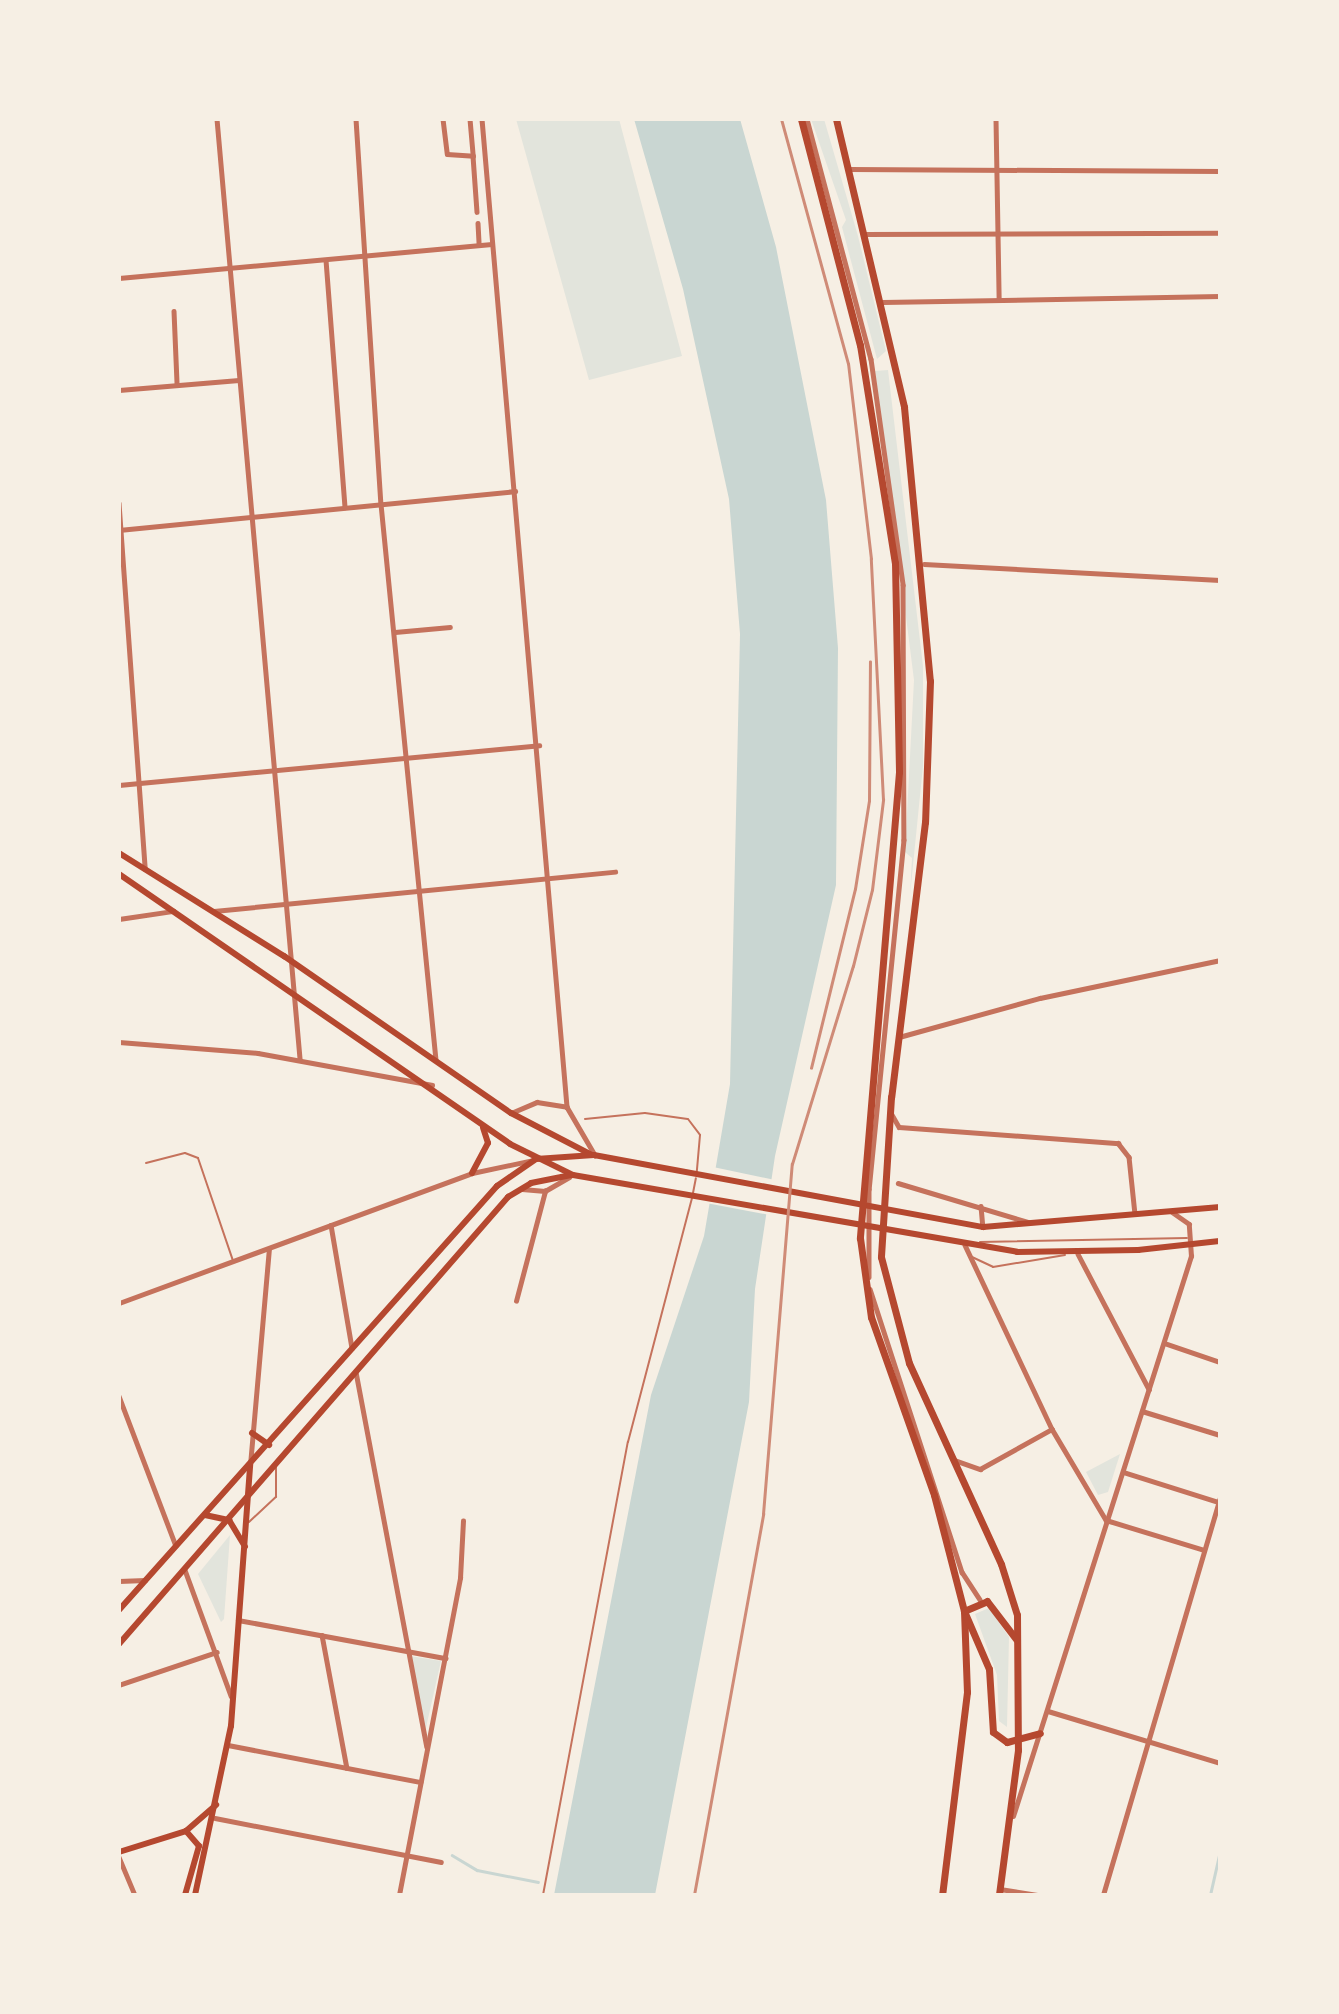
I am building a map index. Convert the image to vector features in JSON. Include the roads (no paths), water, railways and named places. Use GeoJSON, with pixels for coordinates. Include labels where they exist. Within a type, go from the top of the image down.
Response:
{"type":"FeatureCollection","features":[{"type":"Feature","properties":{"kind":"highway"},"geometry":{"type":"LineString","coordinates":[[800,119],[860,345],[894,563],[899,772],[888,941],[859,1200],[863,1278],[934,1495],[964,1611],[989,1669],[990,1727],[1002,1740],[1019,1741],[1040,1733]]}},
{"type":"Feature","properties":{"kind":"highway"},"geometry":{"type":"LineString","coordinates":[[836,119],[883,302],[924,564],[931,757],[890,1111],[881,1257],[894,1324],[1011,1590],[1019,1646],[1019,1741],[1013,1816],[1000,1892]]}},
{"type":"Feature","properties":{"kind":"highway"},"geometry":{"type":"LineString","coordinates":[[964,1611],[980,1600],[1005,1617],[1019,1646]]}},
{"type":"Feature","properties":{"kind":"highway"},"geometry":{"type":"LineString","coordinates":[[942,1895],[967,1692],[964,1611]]}},
{"type":"Feature","properties":{"kind":"main road"},"geometry":{"type":"LineString","coordinates":[[119,853],[293,964],[436,1059],[511,1113],[595,1156]]}},
{"type":"Feature","properties":{"kind":"main road"},"geometry":{"type":"LineString","coordinates":[[119,874],[432,1085],[478,1121],[536,1160],[573,1175],[902,1236],[965,1245],[1065,1255],[1220,1241]]}},
{"type":"Feature","properties":{"kind":"main road"},"geometry":{"type":"LineString","coordinates":[[472,1172],[488,1143],[478,1121]]}},
{"type":"Feature","properties":{"kind":"main road"},"geometry":{"type":"LineString","coordinates":[[119,1609],[352,1352],[497,1185],[536,1160],[595,1156],[667,1167],[983,1227],[1220,1207]]}},
{"type":"Feature","properties":{"kind":"main road"},"geometry":{"type":"LineString","coordinates":[[119,1644],[229,1520],[355,1371],[518,1189],[573,1175]]}},
{"type":"Feature","properties":{"kind":"main road"},"geometry":{"type":"LineString","coordinates":[[252,1433],[269,1445]]}},
{"type":"Feature","properties":{"kind":"main road"},"geometry":{"type":"LineString","coordinates":[[195,1895],[215,1818],[228,1745],[250,1465]]}},
{"type":"Feature","properties":{"kind":"main road"},"geometry":{"type":"LineString","coordinates":[[205,1515],[229,1520],[245,1547]]}},
{"type":"Feature","properties":{"kind":"main road"},"geometry":{"type":"LineString","coordinates":[[120,1855],[186,1832],[218,1804]]}},
{"type":"Feature","properties":{"kind":"main road"},"geometry":{"type":"LineString","coordinates":[[185,1895],[199,1846],[186,1832]]}},
{"type":"Feature","properties":{"kind":"street"},"geometry":{"type":"LineString","coordinates":[[218,119],[300,1059]]}},
{"type":"Feature","properties":{"kind":"street"},"geometry":{"type":"LineString","coordinates":[[356,119],[381,503],[436,1059]]}},
{"type":"Feature","properties":{"kind":"street"},"geometry":{"type":"LineString","coordinates":[[443,119],[447,154],[473,156]]}},
{"type":"Feature","properties":{"kind":"street"},"geometry":{"type":"LineString","coordinates":[[470,119],[477,212]]}},
{"type":"Feature","properties":{"kind":"street"},"geometry":{"type":"LineString","coordinates":[[482,119],[491,244],[539,746],[567,1107],[595,1156]]}},
{"type":"Feature","properties":{"kind":"street"},"geometry":{"type":"LineString","coordinates":[[807,119],[871,359],[903,586],[904,840],[869,1189],[869,1284],[962,1572],[980,1600]]}},
{"type":"Feature","properties":{"kind":"street"},"geometry":{"type":"LineString","coordinates":[[996,119],[999,299]]}},
{"type":"Feature","properties":{"kind":"street"},"geometry":{"type":"LineString","coordinates":[[850,169],[1220,172]]}},
{"type":"Feature","properties":{"kind":"street"},"geometry":{"type":"LineString","coordinates":[[478,223],[479,245]]}},
{"type":"Feature","properties":{"kind":"street"},"geometry":{"type":"LineString","coordinates":[[866,234],[1220,233]]}},
{"type":"Feature","properties":{"kind":"street"},"geometry":{"type":"LineString","coordinates":[[119,278],[363,258],[491,244]]}},
{"type":"Feature","properties":{"kind":"street"},"geometry":{"type":"LineString","coordinates":[[326,260],[345,507]]}},
{"type":"Feature","properties":{"kind":"street"},"geometry":{"type":"LineString","coordinates":[[883,302],[1220,296]]}},
{"type":"Feature","properties":{"kind":"street"},"geometry":{"type":"LineString","coordinates":[[174,311],[177,384]]}},
{"type":"Feature","properties":{"kind":"street"},"geometry":{"type":"LineString","coordinates":[[119,390],[240,380]]}},
{"type":"Feature","properties":{"kind":"street"},"geometry":{"type":"LineString","coordinates":[[120,530],[515,491]]}},
{"type":"Feature","properties":{"kind":"street"},"geometry":{"type":"LineString","coordinates":[[119,503],[142,783],[145,870]]}},
{"type":"Feature","properties":{"kind":"street"},"geometry":{"type":"LineString","coordinates":[[924,564],[1220,580]]}},
{"type":"Feature","properties":{"kind":"street"},"geometry":{"type":"LineString","coordinates":[[395,632],[450,627]]}},
{"type":"Feature","properties":{"kind":"street"},"geometry":{"type":"LineString","coordinates":[[119,785],[539,746]]}},
{"type":"Feature","properties":{"kind":"street"},"geometry":{"type":"LineString","coordinates":[[210,912],[419,889],[615,872]]}},
{"type":"Feature","properties":{"kind":"street"},"geometry":{"type":"LineString","coordinates":[[119,919],[173,911]]}},
{"type":"Feature","properties":{"kind":"street"},"geometry":{"type":"LineString","coordinates":[[899,1037],[1040,998],[1220,960]]}},
{"type":"Feature","properties":{"kind":"street"},"geometry":{"type":"LineString","coordinates":[[119,1042],[300,1059],[432,1085]]}},
{"type":"Feature","properties":{"kind":"street"},"geometry":{"type":"LineString","coordinates":[[511,1113],[537,1102],[567,1107]]}},
{"type":"Feature","properties":{"kind":"street"},"geometry":{"type":"LineString","coordinates":[[890,1111],[899,1127],[1109,1140],[1129,1157],[1135,1214]]}},
{"type":"Feature","properties":{"kind":"street"},"geometry":{"type":"LineString","coordinates":[[119,1303],[472,1172],[536,1160]]}},
{"type":"Feature","properties":{"kind":"street"},"geometry":{"type":"LineString","coordinates":[[518,1189],[545,1191],[573,1175]]}},
{"type":"Feature","properties":{"kind":"street"},"geometry":{"type":"LineString","coordinates":[[898,1183],[980,1205],[1033,1223]]}},
{"type":"Feature","properties":{"kind":"street"},"geometry":{"type":"LineString","coordinates":[[516,1301],[545,1191]]}},
{"type":"Feature","properties":{"kind":"street"},"geometry":{"type":"LineString","coordinates":[[980,1205],[983,1227]]}},
{"type":"Feature","properties":{"kind":"street"},"geometry":{"type":"LineString","coordinates":[[1013,1816],[1164,1343],[1192,1242],[1189,1224],[1172,1212]]}},
{"type":"Feature","properties":{"kind":"street"},"geometry":{"type":"LineString","coordinates":[[331,1225],[352,1352]]}},
{"type":"Feature","properties":{"kind":"street"},"geometry":{"type":"LineString","coordinates":[[965,1245],[1052,1429],[1106,1520],[1204,1550]]}},
{"type":"Feature","properties":{"kind":"street"},"geometry":{"type":"LineString","coordinates":[[250,1465],[269,1249]]}},
{"type":"Feature","properties":{"kind":"street"},"geometry":{"type":"LineString","coordinates":[[1078,1254],[1149,1389]]}},
{"type":"Feature","properties":{"kind":"street"},"geometry":{"type":"LineString","coordinates":[[1164,1343],[1220,1362]]}},
{"type":"Feature","properties":{"kind":"street"},"geometry":{"type":"LineString","coordinates":[[355,1371],[427,1746]]}},
{"type":"Feature","properties":{"kind":"street"},"geometry":{"type":"LineString","coordinates":[[119,1396],[177,1546]]}},
{"type":"Feature","properties":{"kind":"street"},"geometry":{"type":"LineString","coordinates":[[1142,1411],[1220,1435]]}},
{"type":"Feature","properties":{"kind":"street"},"geometry":{"type":"LineString","coordinates":[[954,1460],[980,1469],[1052,1429]]}},
{"type":"Feature","properties":{"kind":"street"},"geometry":{"type":"LineString","coordinates":[[1103,1895],[1146,1738],[1219,1500],[1123,1472]]}},
{"type":"Feature","properties":{"kind":"street"},"geometry":{"type":"LineString","coordinates":[[399,1895],[446,1658],[464,1552],[463,1521]]}},
{"type":"Feature","properties":{"kind":"street"},"geometry":{"type":"LineString","coordinates":[[185,1570],[217,1652],[232,1700]]}},
{"type":"Feature","properties":{"kind":"street"},"geometry":{"type":"LineString","coordinates":[[119,1581],[146,1580]]}},
{"type":"Feature","properties":{"kind":"street"},"geometry":{"type":"LineString","coordinates":[[238,1619],[446,1658]]}},
{"type":"Feature","properties":{"kind":"street"},"geometry":{"type":"LineString","coordinates":[[323,1635],[347,1768]]}},
{"type":"Feature","properties":{"kind":"street"},"geometry":{"type":"LineString","coordinates":[[119,1685],[217,1652]]}},
{"type":"Feature","properties":{"kind":"street"},"geometry":{"type":"LineString","coordinates":[[1048,1711],[1146,1738],[1220,1763]]}},
{"type":"Feature","properties":{"kind":"street"},"geometry":{"type":"LineString","coordinates":[[228,1745],[420,1782]]}},
{"type":"Feature","properties":{"kind":"street"},"geometry":{"type":"LineString","coordinates":[[215,1818],[441,1862]]}},
{"type":"Feature","properties":{"kind":"street"},"geometry":{"type":"LineString","coordinates":[[120,1855],[135,1895]]}},
{"type":"Feature","properties":{"kind":"street"},"geometry":{"type":"LineString","coordinates":[[1000,1892],[1039,1895]]}},
{"type":"Feature","properties":{"kind":"lane"},"geometry":{"type":"LineString","coordinates":[[543,1895],[628,1442],[665,1315],[702,1148],[696,1126],[678,1116],[585,1119]]}},
{"type":"Feature","properties":{"kind":"lane"},"geometry":{"type":"LineString","coordinates":[[146,1163],[185,1153],[198,1158],[233,1262]]}},
{"type":"Feature","properties":{"kind":"lane"},"geometry":{"type":"LineString","coordinates":[[965,1245],[1192,1242]]}},
{"type":"Feature","properties":{"kind":"lane"},"geometry":{"type":"LineString","coordinates":[[971,1257],[993,1266],[1065,1255]]}},
{"type":"Feature","properties":{"kind":"lane"},"geometry":{"type":"LineString","coordinates":[[247,1524],[276,1497],[276,1465]]}},
{"type":"Feature","properties":{"kind":"waterway"},"geometry":{"type":"LineString","coordinates":[[1210,1895],[1220,1851]]}},
{"type":"Feature","properties":{"kind":"waterway"},"geometry":{"type":"LineString","coordinates":[[452,1855],[477,1870],[538,1882]]}},
{"type":"Feature","properties":{"kind":"railway"},"geometry":{"type":"LineString","coordinates":[[694,1895],[763,1514],[792,1164],[853,966],[872,890],[883,800],[871,559],[848,364],[781,119]]}},
{"type":"Feature","properties":{"kind":"railway"},"geometry":{"type":"LineString","coordinates":[[811,1068],[855,889],[869,801],[870,662]]}}]}
